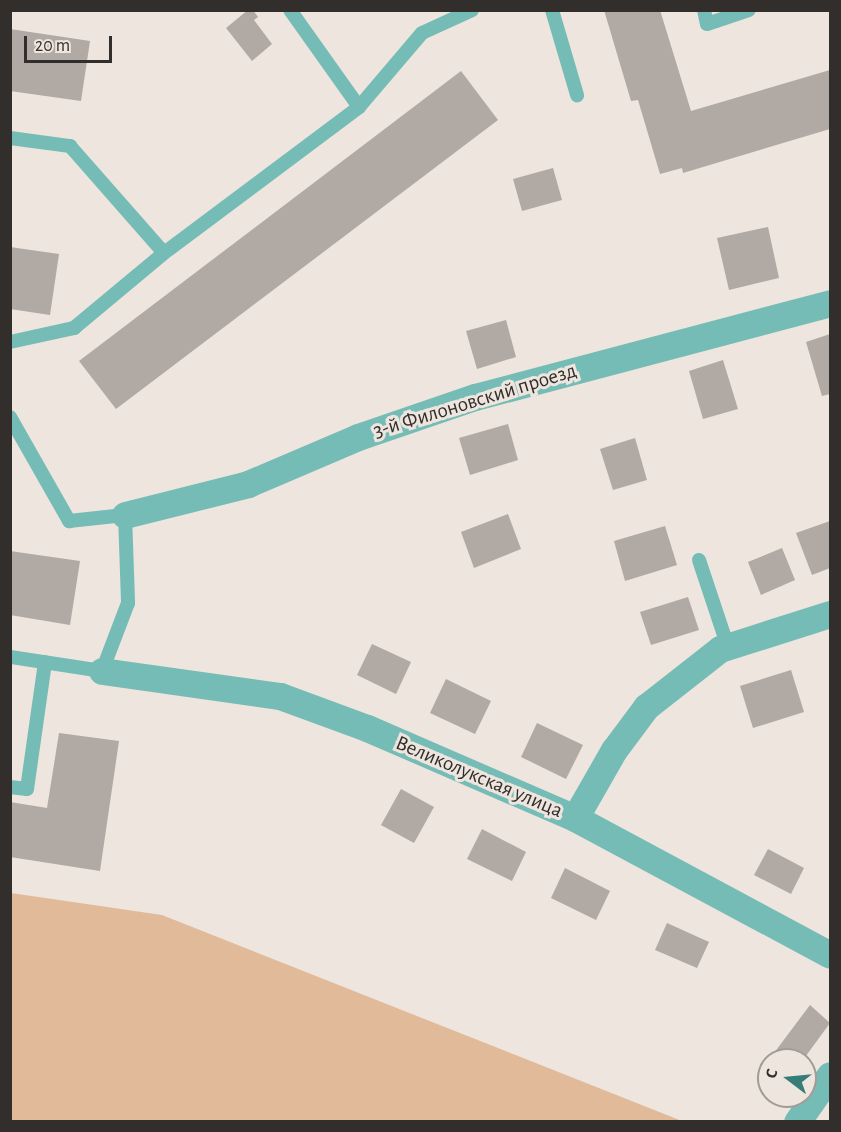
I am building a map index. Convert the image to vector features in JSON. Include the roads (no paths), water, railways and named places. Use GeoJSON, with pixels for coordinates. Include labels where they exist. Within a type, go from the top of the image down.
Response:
{"type":"FeatureCollection","features":[{"type":"Feature","properties":{"kind":"street","name":"3-й Филоновский проезд"},"geometry":{"type":"LineString","coordinates":[[125,515],[248,484],[358,437],[475,397],[831,303]]}},
{"type":"Feature","properties":{"kind":"street"},"geometry":{"type":"LineString","coordinates":[[574,818],[614,750],[646,707],[720,649],[831,614]]}},
{"type":"Feature","properties":{"kind":"street","name":"Великолукская улица"},"geometry":{"type":"LineString","coordinates":[[102,671],[280,696],[367,728],[574,818],[831,955]]}},
{"type":"Feature","properties":{"kind":"street"},"geometry":{"type":"LineString","coordinates":[[797,1122],[831,1075]]}},
{"type":"Feature","properties":{"kind":"lane"},"geometry":{"type":"LineString","coordinates":[[290,10],[359,107]]}},
{"type":"Feature","properties":{"kind":"lane"},"geometry":{"type":"LineString","coordinates":[[10,342],[74,328],[164,253],[359,107],[422,33],[457,14],[472,10]]}},
{"type":"Feature","properties":{"kind":"lane"},"geometry":{"type":"LineString","coordinates":[[552,10],[577,96]]}},
{"type":"Feature","properties":{"kind":"lane"},"geometry":{"type":"LineString","coordinates":[[704,10],[707,24],[749,10]]}},
{"type":"Feature","properties":{"kind":"lane"},"geometry":{"type":"LineString","coordinates":[[10,138],[70,146],[164,253]]}},
{"type":"Feature","properties":{"kind":"lane"},"geometry":{"type":"LineString","coordinates":[[10,417],[69,521],[125,515],[129,603],[102,671],[10,657]]}},
{"type":"Feature","properties":{"kind":"lane"},"geometry":{"type":"LineString","coordinates":[[699,560],[728,646]]}},
{"type":"Feature","properties":{"kind":"lane"},"geometry":{"type":"LineString","coordinates":[[10,787],[27,789],[45,662]]}}]}
